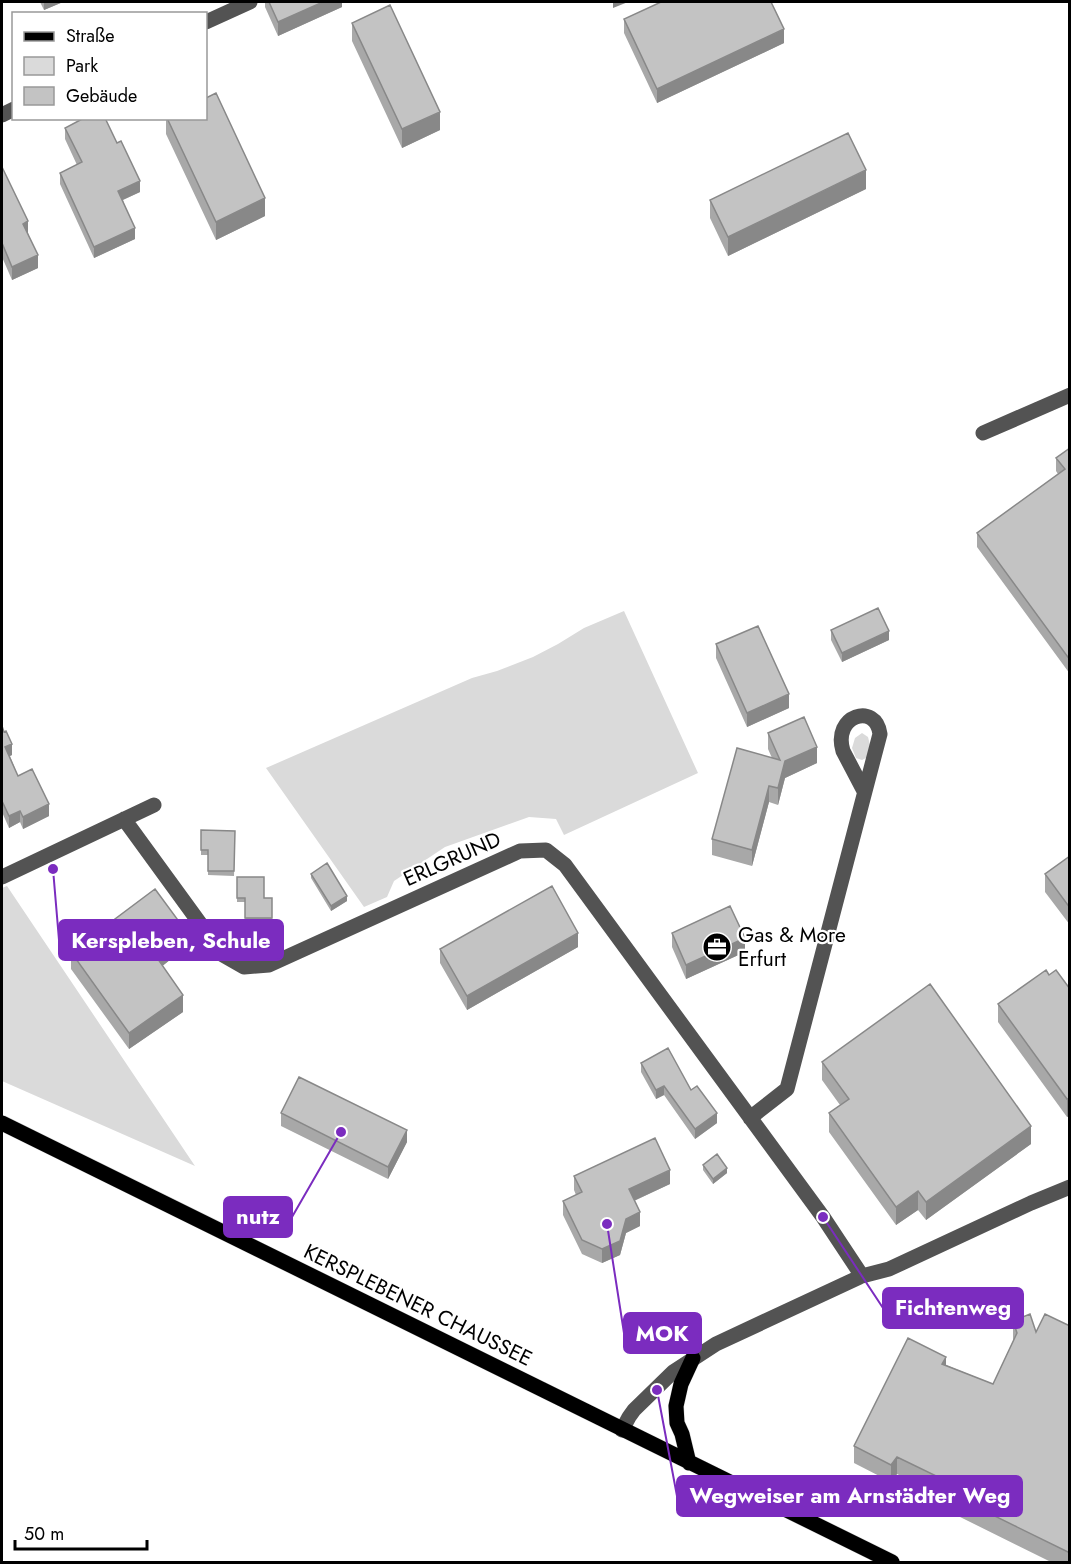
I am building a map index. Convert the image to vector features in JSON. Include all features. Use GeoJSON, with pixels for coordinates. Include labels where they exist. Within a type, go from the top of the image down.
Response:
{"type":"FeatureCollection","features":[{"type":"Feature","properties":{"kind":"main road","name":"KERSPLEBENER CHAUSSEE"},"geometry":{"type":"LineString","coordinates":[[2,1123],[892,1563]]}},
{"type":"Feature","properties":{"kind":"main road"},"geometry":{"type":"LineString","coordinates":[[689,1463],[677,1423],[676,1406],[681,1384],[693,1358]]}},
{"type":"Feature","properties":{"kind":"street"},"geometry":{"type":"LineString","coordinates":[[207,22],[250,2]]}},
{"type":"Feature","properties":{"kind":"street"},"geometry":{"type":"LineString","coordinates":[[983,433],[1070,394]]}},
{"type":"Feature","properties":{"kind":"street"},"geometry":{"type":"LineString","coordinates":[[750,1118],[788,1089],[864,791]]}},
{"type":"Feature","properties":{"kind":"street"},"geometry":{"type":"LineString","coordinates":[[2,877],[154,805]]}},
{"type":"Feature","properties":{"kind":"street","name":"ERLGRUND"},"geometry":{"type":"LineString","coordinates":[[124,819],[223,955],[244,967],[269,965],[520,851],[546,850],[565,865],[823,1217],[862,1276]]}},
{"type":"Feature","properties":{"kind":"street"},"geometry":{"type":"LineString","coordinates":[[622,1430],[634,1410],[673,1372],[716,1344],[862,1276],[889,1269],[1050,1194],[1070,1187]]}},
{"type":"Feature","properties":{"kind":"green space"},"geometry":{"type":"Polygon","coordinates":[[[624,611],[698,773],[564,835],[556,819],[529,817],[445,847],[394,881],[387,897],[364,907],[266,768],[472,678],[533,657],[584,628],[624,611]]]}},
{"type":"Feature","properties":{"kind":"green space"},"geometry":{"type":"Polygon","coordinates":[[[862,733],[868,737],[870,745],[868,757],[862,760],[856,758],[852,748],[855,738],[862,733]]]}},
{"type":"Feature","properties":{"kind":"green space"},"geometry":{"type":"Polygon","coordinates":[[[7,886],[195,1166],[2,1081],[2,888],[7,886]]]}},
{"type":"Feature","properties":{"kind":"building"},"geometry":{"type":"Polygon","coordinates":[[[269,2],[323,2],[278,22],[269,2]]]}},
{"type":"Feature","properties":{"kind":"building"},"geometry":{"type":"Polygon","coordinates":[[[661,2],[771,2],[784,29],[657,89],[624,19],[661,2]]]}},
{"type":"Feature","properties":{"kind":"building"},"geometry":{"type":"Polygon","coordinates":[[[390,5],[440,112],[402,129],[352,23],[390,5]]]}},
{"type":"Feature","properties":{"kind":"building"},"geometry":{"type":"Polygon","coordinates":[[[216,93],[265,198],[216,222],[168,120],[207,120],[207,98],[216,93]]]}},
{"type":"Feature","properties":{"kind":"building"},"geometry":{"type":"Polygon","coordinates":[[[80,120],[106,120],[117,143],[121,141],[140,181],[118,191],[135,228],[94,247],[60,173],[82,162],[65,128],[80,120]]]}},
{"type":"Feature","properties":{"kind":"building"},"geometry":{"type":"Polygon","coordinates":[[[848,133],[866,170],[728,237],[710,200],[848,133]]]}},
{"type":"Feature","properties":{"kind":"building"},"geometry":{"type":"Polygon","coordinates":[[[2,167],[28,221],[23,224],[38,255],[12,267],[2,243],[2,167]]]}},
{"type":"Feature","properties":{"kind":"building"},"geometry":{"type":"Polygon","coordinates":[[[1070,448],[1070,660],[977,533],[1065,469],[1056,458],[1070,448]]]}},
{"type":"Feature","properties":{"kind":"building"},"geometry":{"type":"Polygon","coordinates":[[[878,608],[889,631],[842,653],[831,630],[878,608]]]}},
{"type":"Feature","properties":{"kind":"building"},"geometry":{"type":"Polygon","coordinates":[[[758,626],[789,694],[747,713],[716,644],[758,626]]]}},
{"type":"Feature","properties":{"kind":"building"},"geometry":{"type":"Polygon","coordinates":[[[804,717],[817,747],[785,761],[778,788],[769,786],[752,850],[712,839],[737,748],[780,760],[768,733],[804,717]]]}},
{"type":"Feature","properties":{"kind":"building"},"geometry":{"type":"Polygon","coordinates":[[[2,726],[12,744],[5,747],[18,776],[32,769],[49,804],[23,817],[20,811],[9,816],[2,801],[2,726]]]}},
{"type":"Feature","properties":{"kind":"building"},"geometry":{"type":"Polygon","coordinates":[[[201,830],[235,831],[234,871],[208,871],[208,850],[201,850],[201,830]]]}},
{"type":"Feature","properties":{"kind":"building"},"geometry":{"type":"Polygon","coordinates":[[[1070,856],[1070,908],[1045,874],[1070,856]]]}},
{"type":"Feature","properties":{"kind":"building"},"geometry":{"type":"Polygon","coordinates":[[[327,863],[347,896],[331,906],[311,874],[327,863]]]}},
{"type":"Feature","properties":{"kind":"building"},"geometry":{"type":"Polygon","coordinates":[[[237,877],[264,877],[264,898],[272,898],[272,918],[245,918],[245,898],[237,898],[237,877]]]}},
{"type":"Feature","properties":{"kind":"building"},"geometry":{"type":"Polygon","coordinates":[[[552,886],[578,933],[467,996],[440,949],[552,886]]]}},
{"type":"Feature","properties":{"kind":"building"},"geometry":{"type":"Polygon","coordinates":[[[155,889],[186,931],[155,955],[183,995],[129,1033],[71,952],[155,889]]]}},
{"type":"Feature","properties":{"kind":"building"},"geometry":{"type":"Polygon","coordinates":[[[730,906],[745,938],[686,965],[672,933],[730,906]]]}},
{"type":"Feature","properties":{"kind":"building"},"geometry":{"type":"Polygon","coordinates":[[[1046,970],[1049,975],[1056,970],[1070,989],[1070,1098],[1067,1099],[998,1004],[1046,970]]]}},
{"type":"Feature","properties":{"kind":"building"},"geometry":{"type":"Polygon","coordinates":[[[930,984],[1031,1126],[926,1202],[918,1191],[896,1207],[829,1113],[849,1099],[822,1062],[930,984]]]}},
{"type":"Feature","properties":{"kind":"building"},"geometry":{"type":"Polygon","coordinates":[[[668,1048],[691,1090],[697,1086],[717,1113],[695,1129],[664,1086],[656,1090],[641,1063],[668,1048]]]}},
{"type":"Feature","properties":{"kind":"building"},"geometry":{"type":"Polygon","coordinates":[[[299,1077],[407,1130],[388,1167],[281,1113],[299,1077]]]}},
{"type":"Feature","properties":{"kind":"building"},"geometry":{"type":"Polygon","coordinates":[[[655,1138],[670,1170],[629,1189],[640,1212],[626,1219],[620,1241],[602,1249],[582,1240],[563,1201],[582,1192],[574,1176],[655,1138]]]}},
{"type":"Feature","properties":{"kind":"building"},"geometry":{"type":"Polygon","coordinates":[[[717,1154],[727,1168],[713,1179],[703,1165],[717,1154]]]}},
{"type":"Feature","properties":{"kind":"building"},"geometry":{"type":"Polygon","coordinates":[[[1030,1314],[1036,1332],[1045,1314],[1070,1326],[1070,1553],[954,1496],[959,1487],[897,1457],[891,1465],[854,1446],[908,1338],[946,1357],[942,1364],[993,1384],[1017,1333],[1013,1321],[1030,1314]]]}},
{"type":"Feature","properties":{"kind":"place","name":"Kerspleben, Schule"},"geometry":{"type":"Point","coordinates":[53,869]}},
{"type":"Feature","properties":{"kind":"place","name":"Gas & More Erfurt"},"geometry":{"type":"Point","coordinates":[717,947]}},
{"type":"Feature","properties":{"kind":"place","name":"nutz"},"geometry":{"type":"Point","coordinates":[341,1132]}},
{"type":"Feature","properties":{"kind":"place","name":"Fichtenweg"},"geometry":{"type":"Point","coordinates":[823,1217]}},
{"type":"Feature","properties":{"kind":"place","name":"MOK"},"geometry":{"type":"Point","coordinates":[607,1224]}},
{"type":"Feature","properties":{"kind":"place","name":"Wegweiser am Arnstädter Weg"},"geometry":{"type":"Point","coordinates":[657,1390]}}]}
